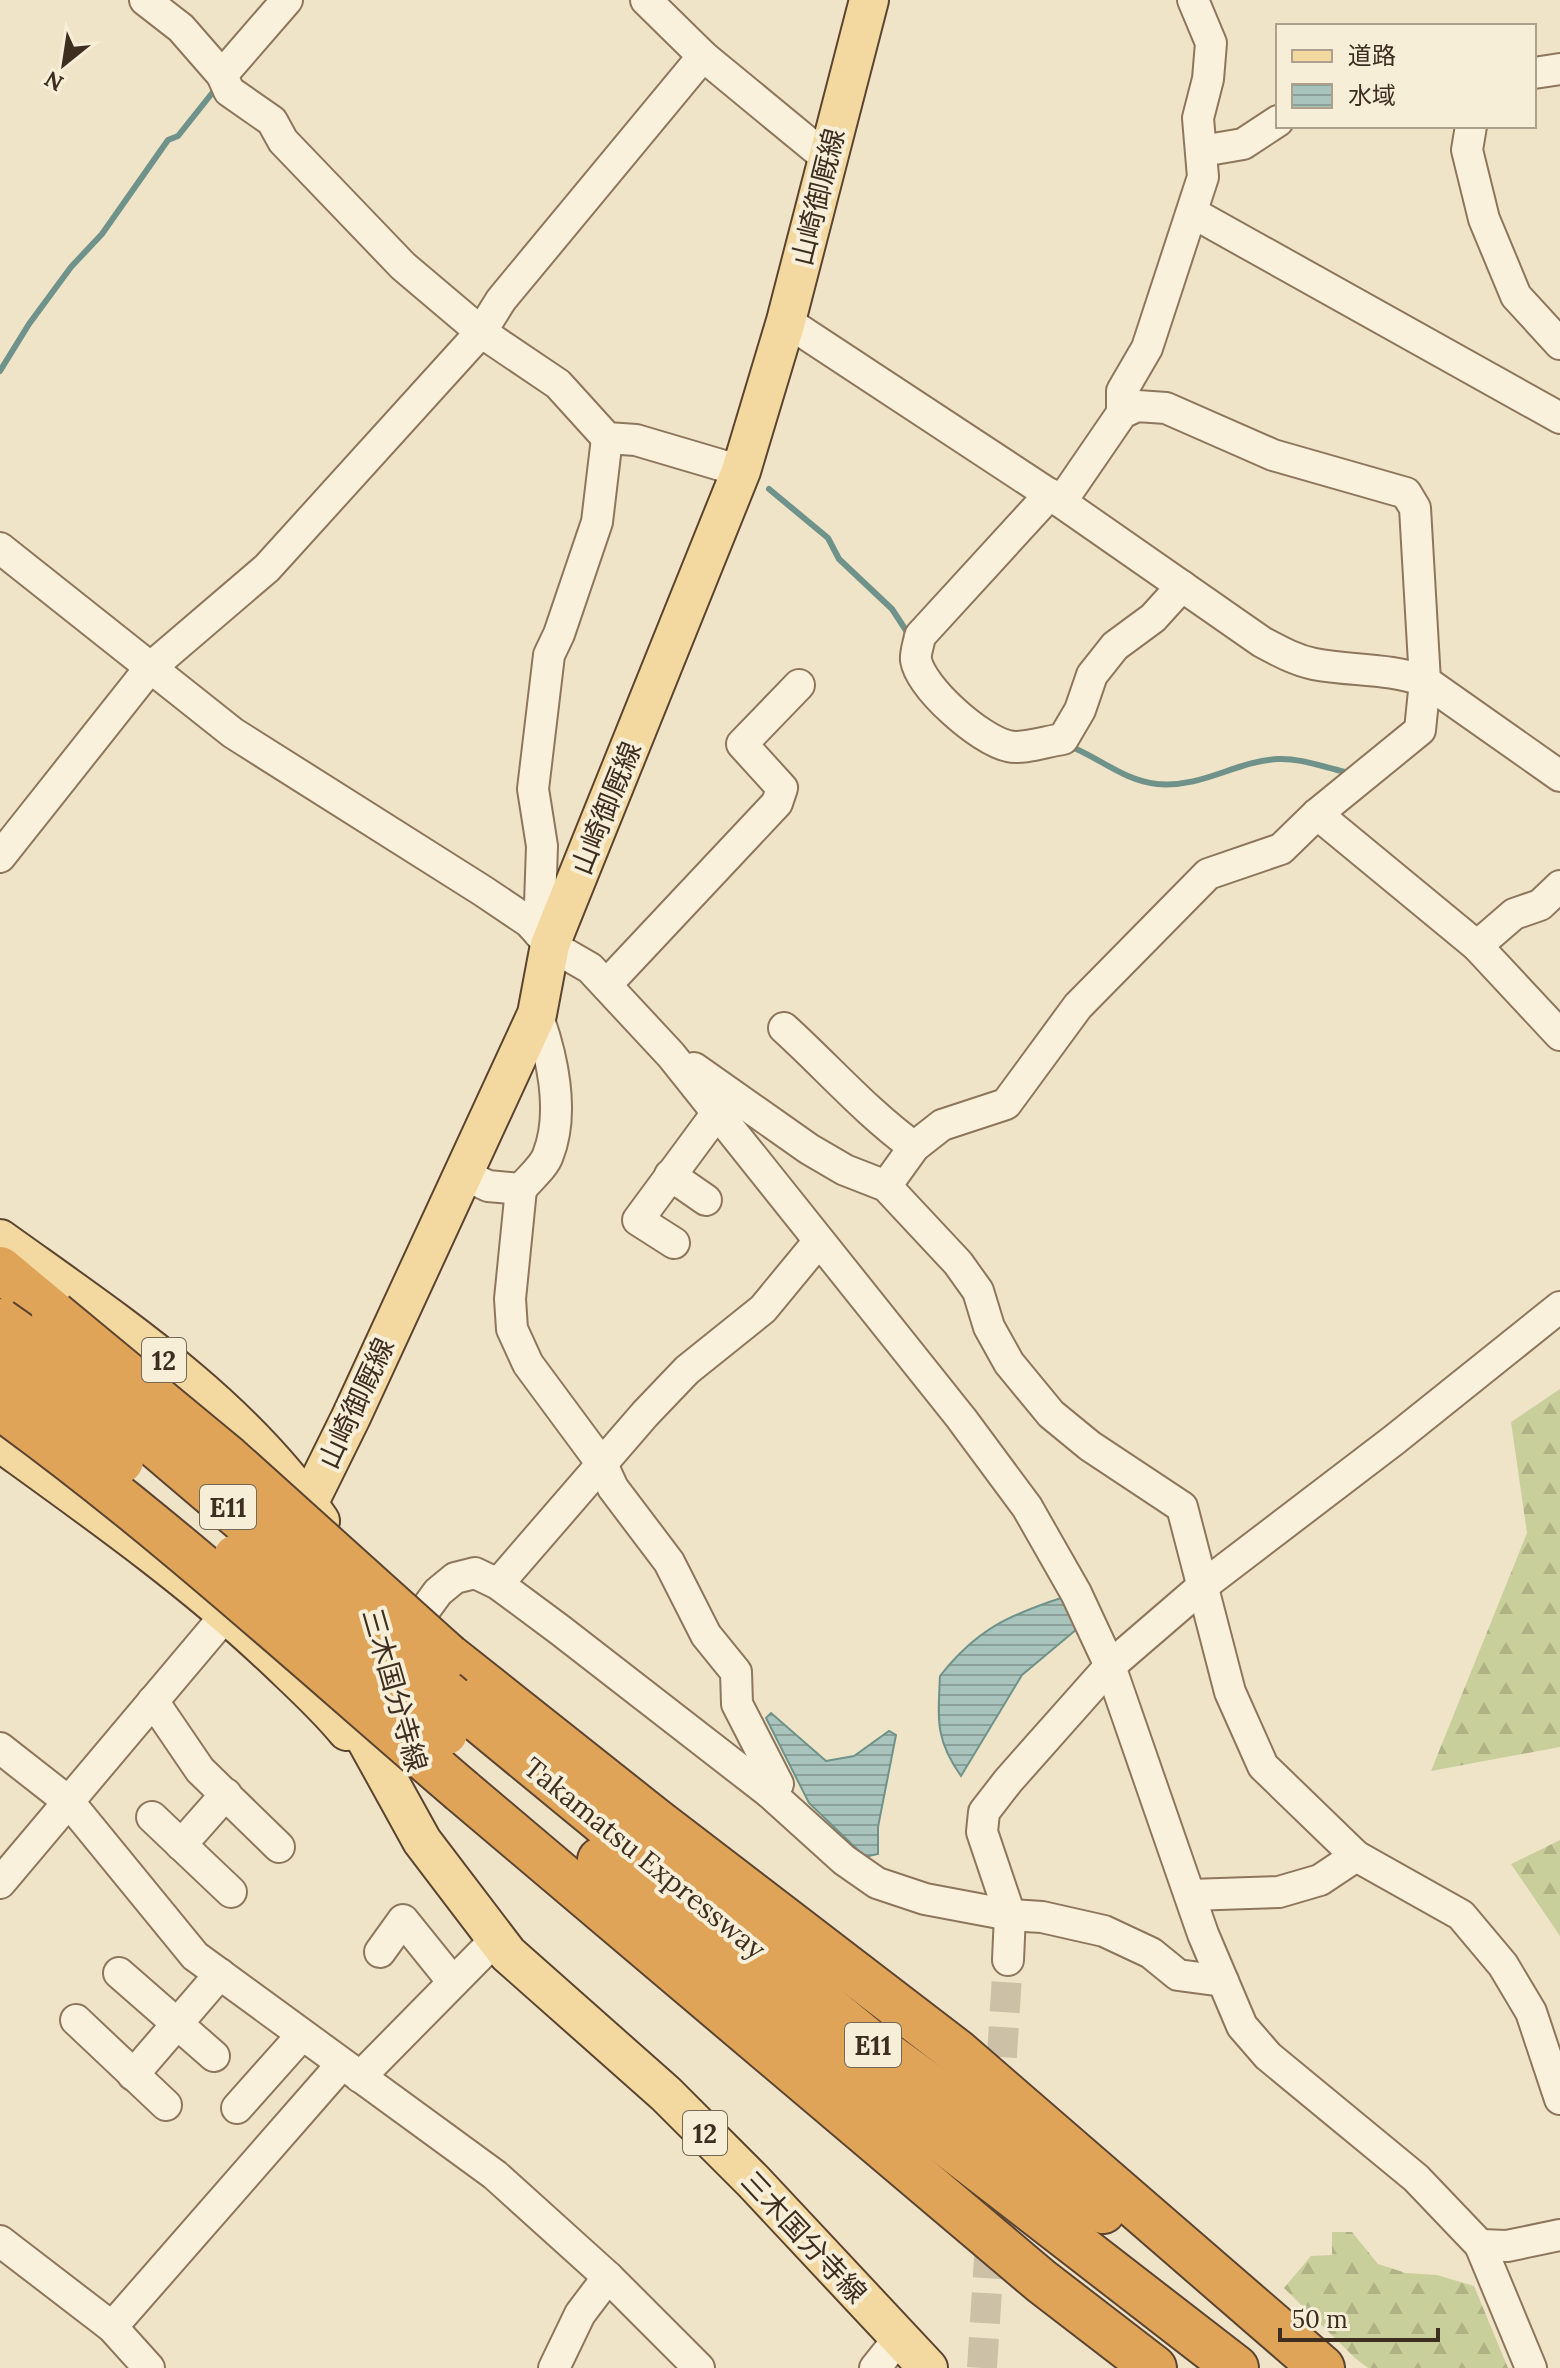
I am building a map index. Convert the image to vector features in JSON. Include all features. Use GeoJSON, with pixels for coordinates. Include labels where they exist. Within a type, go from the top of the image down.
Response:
{"type":"FeatureCollection","features":[{"type":"Feature","properties":{"kind":"highway"},"geometry":{"type":"LineString","coordinates":[[0,1269],[228,1458],[448,1695],[656,1821],[956,2051],[1322,2368]]}},
{"type":"Feature","properties":{"kind":"highway","name":"Takamatsu Expressway"},"geometry":{"type":"LineString","coordinates":[[0,1321],[54,1359],[448,1695],[872,2044],[1313,2368]]}},
{"type":"Feature","properties":{"kind":"highway","name":"Takamatsu Expressway"},"geometry":{"type":"LineString","coordinates":[[0,1362],[448,1695],[846,2066],[1236,2368]]}},
{"type":"Feature","properties":{"kind":"highway"},"geometry":{"type":"LineString","coordinates":[[0,1407],[59,1449],[179,1547],[1041,2281],[1154,2368]]}},
{"type":"Feature","properties":{"kind":"main road","name":"山崎御厩線"},"geometry":{"type":"LineString","coordinates":[[256,1579],[308,1504],[537,1014],[545,939],[741,471],[786,321],[869,0]]}},
{"type":"Feature","properties":{"kind":"main road","name":"三木国分寺線"},"geometry":{"type":"LineString","coordinates":[[0,1239],[147,1347],[212,1401],[262,1450],[308,1504],[373,1605],[427,1805],[473,1907]]}},
{"type":"Feature","properties":{"kind":"main road","name":"三木国分寺線"},"geometry":{"type":"LineString","coordinates":[[0,1386],[256,1579],[295,1618],[322,1658],[384,1777],[422,1841],[508,1954],[666,2094],[753,2181],[928,2368]]}},
{"type":"Feature","properties":{"kind":"main road"},"geometry":{"type":"LineString","coordinates":[[0,1442],[119,1528],[227,1613],[330,1711],[384,1777]]}},
{"type":"Feature","properties":{"kind":"street"},"geometry":{"type":"LineString","coordinates":[[145,0],[181,28],[222,75],[229,91],[272,121],[283,141],[403,266],[485,325],[558,384],[607,438],[636,440],[741,471]]}},
{"type":"Feature","properties":{"kind":"street"},"geometry":{"type":"LineString","coordinates":[[222,75],[287,0]]}},
{"type":"Feature","properties":{"kind":"street"},"geometry":{"type":"LineString","coordinates":[[646,0],[703,56],[828,159]]}},
{"type":"Feature","properties":{"kind":"street"},"geometry":{"type":"LineString","coordinates":[[1122,413],[1122,391],[1147,348],[1203,177],[1198,118],[1208,79],[1211,43],[1193,0]]}},
{"type":"Feature","properties":{"kind":"street"},"geometry":{"type":"LineString","coordinates":[[5,843],[149,669],[267,568],[485,325],[703,56]]}},
{"type":"Feature","properties":{"kind":"street"},"geometry":{"type":"LineString","coordinates":[[1536,73],[1560,69]]}},
{"type":"Feature","properties":{"kind":"street"},"geometry":{"type":"LineString","coordinates":[[1202,151],[1243,144],[1276,122]]}},
{"type":"Feature","properties":{"kind":"street"},"geometry":{"type":"LineString","coordinates":[[1471,128],[1467,150],[1484,219],[1516,296],[1560,344]]}},
{"type":"Feature","properties":{"kind":"street"},"geometry":{"type":"LineString","coordinates":[[1193,213],[1219,224],[1560,418]]}},
{"type":"Feature","properties":{"kind":"street"},"geometry":{"type":"LineString","coordinates":[[786,321],[1056,498],[1290,657],[1315,664],[1403,673],[1425,681],[1560,776]]}},
{"type":"Feature","properties":{"kind":"street"},"geometry":{"type":"LineString","coordinates":[[886,1186],[914,1147],[942,1125],[1006,1104],[1078,1006],[1208,874],[1281,849],[1317,814],[1420,730],[1425,681],[1415,508],[1406,493],[1273,455],[1166,408],[1137,406],[1122,413],[1056,498],[918,647],[924,682],[970,728],[1011,747],[1063,739],[1080,710],[1092,675],[1115,646],[1153,618],[1182,586]]}},
{"type":"Feature","properties":{"kind":"street"},"geometry":{"type":"LineString","coordinates":[[545,939],[542,846],[533,789],[549,655],[597,522],[607,438]]}},
{"type":"Feature","properties":{"kind":"street"},"geometry":{"type":"LineString","coordinates":[[0,548],[233,733],[483,891],[608,983],[671,1055],[1027,1507],[1076,1593],[1110,1666],[1190,1895],[1242,2026],[1268,2056],[1416,2178],[1480,2245],[1531,2368]]}},
{"type":"Feature","properties":{"kind":"street"},"geometry":{"type":"LineString","coordinates":[[608,983],[777,803],[782,788],[742,744],[799,685]]}},
{"type":"Feature","properties":{"kind":"street"},"geometry":{"type":"LineString","coordinates":[[1317,814],[1477,946],[1560,1035]]}},
{"type":"Feature","properties":{"kind":"street"},"geometry":{"type":"LineString","coordinates":[[1477,946],[1514,914],[1540,905],[1560,886]]}},
{"type":"Feature","properties":{"kind":"street"},"geometry":{"type":"LineString","coordinates":[[537,1014],[550,1050],[555,1123],[548,1158],[521,1189],[510,1299],[512,1329],[528,1364],[602,1464],[613,1488],[669,1562],[706,1635],[736,1672],[737,1704],[778,1784],[770,1793]]}},
{"type":"Feature","properties":{"kind":"street"},"geometry":{"type":"LineString","coordinates":[[784,1028],[844,1083],[872,1116],[914,1147]]}},
{"type":"Feature","properties":{"kind":"street"},"geometry":{"type":"LineString","coordinates":[[671,1055],[712,1078],[760,1117],[809,1149],[845,1170],[886,1186],[958,1263],[978,1291],[989,1327],[1009,1363],[1051,1414],[1090,1446],[1182,1507],[1230,1692],[1263,1766],[1356,1856],[1461,1915],[1470,1925],[1503,1965],[1531,2012],[1560,2099]]}},
{"type":"Feature","properties":{"kind":"street"},"geometry":{"type":"LineString","coordinates":[[674,1243],[638,1220],[717,1113]]}},
{"type":"Feature","properties":{"kind":"street"},"geometry":{"type":"LineString","coordinates":[[463,1174],[488,1186],[521,1189]]}},
{"type":"Feature","properties":{"kind":"street"},"geometry":{"type":"LineString","coordinates":[[670,1175],[706,1200]]}},
{"type":"Feature","properties":{"kind":"street"},"geometry":{"type":"LineString","coordinates":[[498,1584],[687,1370],[763,1309],[819,1241]]}},
{"type":"Feature","properties":{"kind":"street"},"geometry":{"type":"LineString","coordinates":[[1008,1960],[1010,1915],[986,1849],[982,1832],[984,1812],[1110,1666],[1204,1585],[1560,1307]]}},
{"type":"Feature","properties":{"kind":"street"},"geometry":{"type":"LineString","coordinates":[[388,1661],[438,1592],[455,1578],[475,1573],[498,1584],[770,1793],[844,1860],[877,1883],[925,1899],[1010,1915],[1042,1917],[1104,1931],[1151,1953],[1178,1975],[1223,1981]]}},
{"type":"Feature","properties":{"kind":"street"},"geometry":{"type":"LineString","coordinates":[[0,1883],[256,1579]]}},
{"type":"Feature","properties":{"kind":"street"},"geometry":{"type":"LineString","coordinates":[[153,1701],[200,1770],[279,1847]]}},
{"type":"Feature","properties":{"kind":"street"},"geometry":{"type":"LineString","coordinates":[[0,1748],[69,1802],[195,1956],[495,2175],[608,2277],[699,2368]]}},
{"type":"Feature","properties":{"kind":"street"},"geometry":{"type":"LineString","coordinates":[[181,1845],[226,1794]]}},
{"type":"Feature","properties":{"kind":"street"},"geometry":{"type":"LineString","coordinates":[[152,1817],[231,1892]]}},
{"type":"Feature","properties":{"kind":"street"},"geometry":{"type":"LineString","coordinates":[[1190,1895],[1279,1892],[1320,1880],[1356,1856]]}},
{"type":"Feature","properties":{"kind":"street"},"geometry":{"type":"LineString","coordinates":[[380,1952],[403,1920],[453,1982]]}},
{"type":"Feature","properties":{"kind":"street"},"geometry":{"type":"LineString","coordinates":[[112,2327],[351,2071],[453,1982],[497,1938]]}},
{"type":"Feature","properties":{"kind":"street"},"geometry":{"type":"LineString","coordinates":[[119,1973],[214,2056]]}},
{"type":"Feature","properties":{"kind":"street"},"geometry":{"type":"LineString","coordinates":[[133,2075],[220,1974]]}},
{"type":"Feature","properties":{"kind":"street"},"geometry":{"type":"LineString","coordinates":[[76,2020],[166,2105]]}},
{"type":"Feature","properties":{"kind":"street"},"geometry":{"type":"LineString","coordinates":[[237,2108],[302,2035]]}},
{"type":"Feature","properties":{"kind":"street"},"geometry":{"type":"LineString","coordinates":[[1480,2245],[1507,2246],[1560,2235]]}},
{"type":"Feature","properties":{"kind":"street"},"geometry":{"type":"LineString","coordinates":[[0,2241],[112,2327],[149,2368]]}},
{"type":"Feature","properties":{"kind":"street"},"geometry":{"type":"LineString","coordinates":[[554,2368],[580,2314],[608,2277]]}},
{"type":"Feature","properties":{"kind":"street"},"geometry":{"type":"LineString","coordinates":[[875,2368],[887,2358],[899,2338]]}},
{"type":"Feature","properties":{"kind":"green space"},"geometry":{"type":"Polygon","coordinates":[[[1560,1389],[1560,1747],[1431,1771],[1527,1533],[1511,1422],[1560,1389]]]}},
{"type":"Feature","properties":{"kind":"green space"},"geometry":{"type":"Polygon","coordinates":[[[1560,1840],[1560,1936],[1511,1864],[1560,1840]]]}},
{"type":"Feature","properties":{"kind":"green space"},"geometry":{"type":"Polygon","coordinates":[[[1332,2232],[1352,2232],[1378,2264],[1406,2273],[1437,2275],[1474,2286],[1508,2368],[1368,2368],[1355,2358],[1284,2288],[1311,2256],[1332,2255],[1332,2232]]]}},
{"type":"Feature","properties":{"kind":"water"},"geometry":{"type":"Polygon","coordinates":[[[1064,1597],[1077,1629],[1022,1675],[961,1776],[942,1740],[940,1676],[967,1646],[995,1626],[1064,1597]]]}},
{"type":"Feature","properties":{"kind":"water"},"geometry":{"type":"Polygon","coordinates":[[[771,1713],[826,1761],[854,1756],[889,1731],[896,1735],[878,1827],[878,1854],[865,1857],[809,1803],[766,1718],[771,1713]]]}},
{"type":"Feature","properties":{"kind":"waterway"},"geometry":{"type":"LineString","coordinates":[[0,371],[29,324],[71,267],[102,234],[168,140],[178,136],[213,92],[218,95]]}},
{"type":"Feature","properties":{"kind":"waterway"},"geometry":{"type":"LineString","coordinates":[[769,489],[828,538],[839,559],[892,609],[909,635]]}},
{"type":"Feature","properties":{"kind":"waterway"},"geometry":{"type":"LineString","coordinates":[[1067,745],[1133,778],[1157,784],[1189,782],[1248,764],[1278,759],[1303,761],[1345,772]]}},
{"type":"Feature","properties":{"kind":"tunnel"},"geometry":{"type":"LineString","coordinates":[[999,2102],[1008,1960]]}},
{"type":"Feature","properties":{"kind":"tunnel"},"geometry":{"type":"LineString","coordinates":[[982,2368],[995,2166]]}}]}
